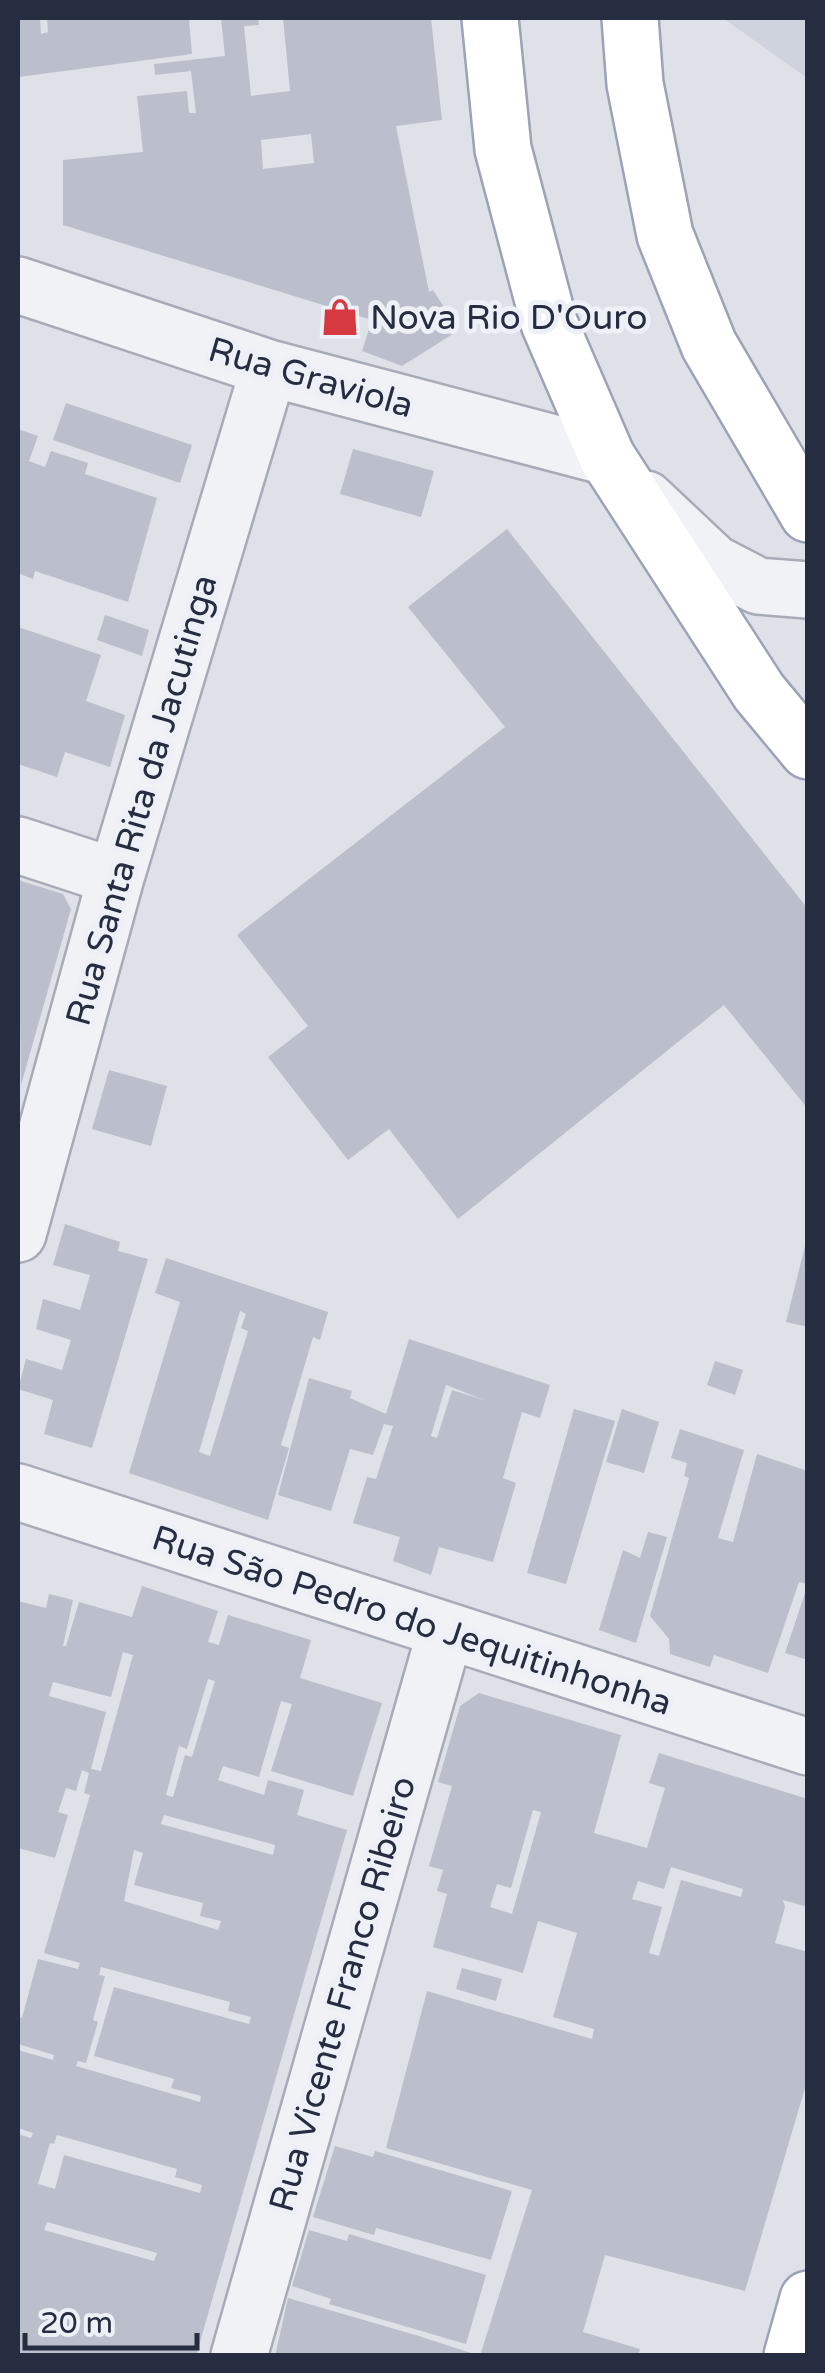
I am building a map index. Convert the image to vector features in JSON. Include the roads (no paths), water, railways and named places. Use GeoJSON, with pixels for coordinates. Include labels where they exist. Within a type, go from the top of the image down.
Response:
{"type":"FeatureCollection","features":[{"type":"Feature","properties":{"kind":"main road"},"geometry":{"type":"LineString","coordinates":[[490,18],[503,150],[544,304],[612,466],[759,692],[806,747]]}},
{"type":"Feature","properties":{"kind":"main road"},"geometry":{"type":"LineString","coordinates":[[630,18],[635,84],[665,235],[709,345],[808,514]]}},
{"type":"Feature","properties":{"kind":"main road"},"geometry":{"type":"LineString","coordinates":[[792,2356],[808,2299]]}},
{"type":"Feature","properties":{"kind":"street","name":"Rua Graviola"},"geometry":{"type":"LineString","coordinates":[[18,286],[269,368],[612,466]]}},
{"type":"Feature","properties":{"kind":"street","name":"Rua Santa Rita da Jacutinga"},"geometry":{"type":"LineString","coordinates":[[18,1234],[116,877],[269,368]]}},
{"type":"Feature","properties":{"kind":"street"},"geometry":{"type":"LineString","coordinates":[[612,466],[714,563],[758,586],[808,590]]}},
{"type":"Feature","properties":{"kind":"street"},"geometry":{"type":"LineString","coordinates":[[18,845],[116,877]]}},
{"type":"Feature","properties":{"kind":"street","name":"Rua São Pedro do Jequitinhonha"},"geometry":{"type":"LineString","coordinates":[[18,1492],[445,1633],[808,1747]]}},
{"type":"Feature","properties":{"kind":"street","name":"Rua Vicente Franco Ribeiro"},"geometry":{"type":"LineString","coordinates":[[240,2356],[445,1633]]}},
{"type":"Feature","properties":{"kind":"place","name":"Nova Rio D'Ouro"},"geometry":{"type":"Point","coordinates":[340,317]}}]}
